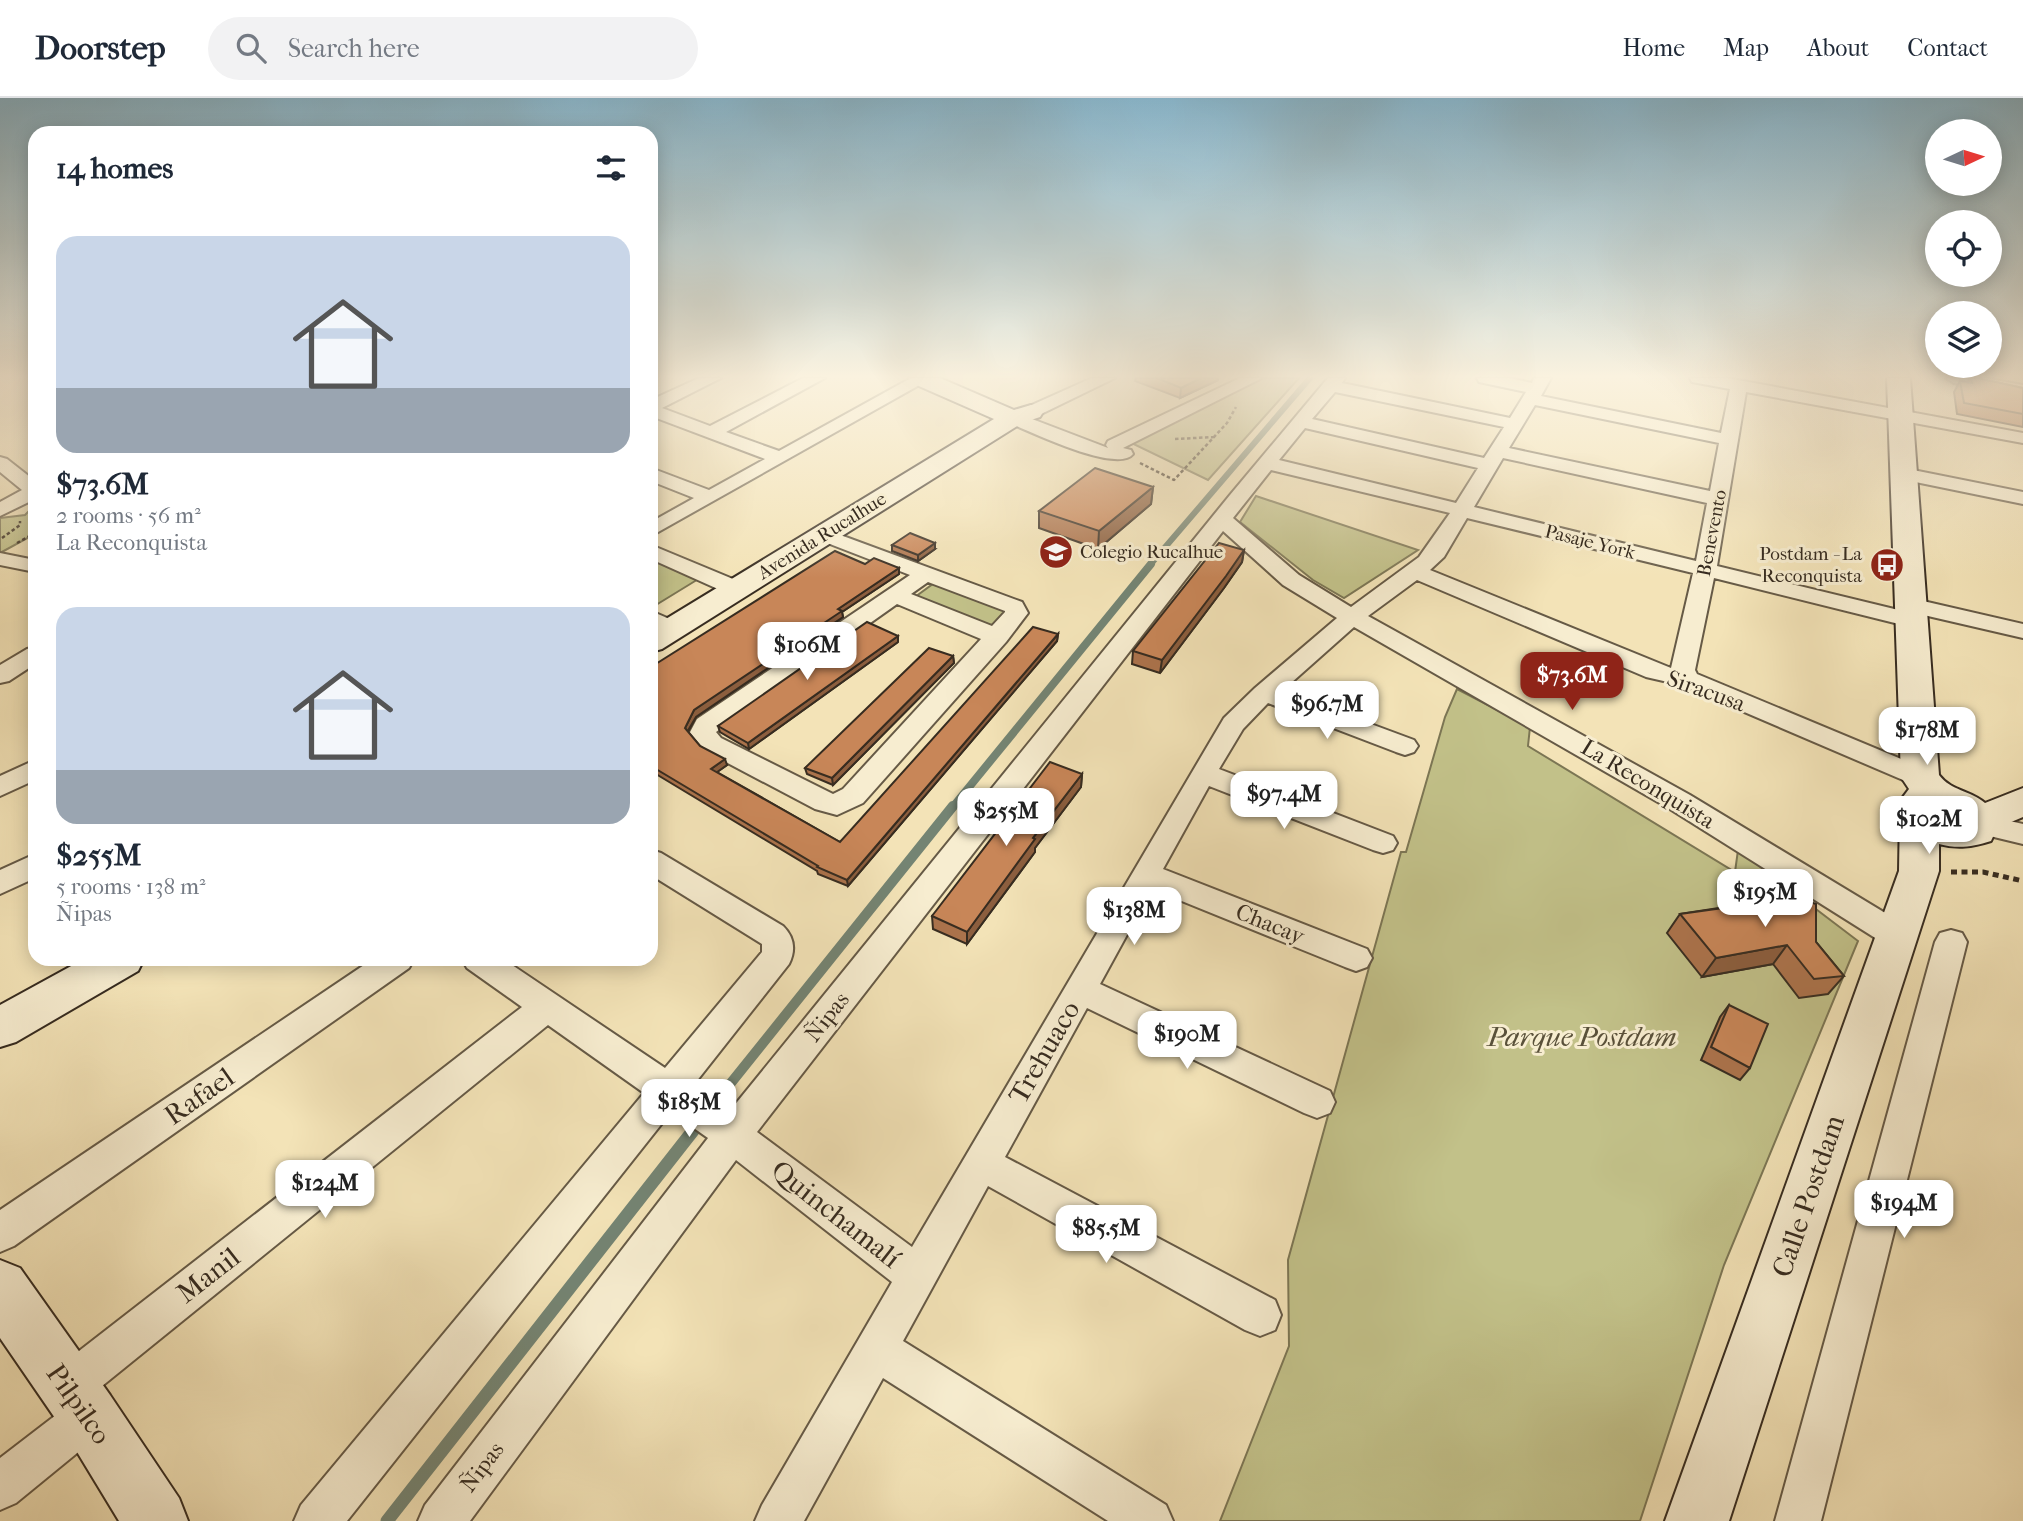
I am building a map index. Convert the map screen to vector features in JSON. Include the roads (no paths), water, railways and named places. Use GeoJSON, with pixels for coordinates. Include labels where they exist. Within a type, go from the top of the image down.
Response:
{"type":"FeatureCollection","features":[{"type":"Feature","properties":{"kind":"street"},"geometry":{"type":"LineString","coordinates":[[744,444],[780,458]]}},
{"type":"Feature","properties":{"kind":"street"},"geometry":{"type":"LineString","coordinates":[[658,526],[804,444]]}},
{"type":"Feature","properties":{"kind":"street","name":"Avenida Rucalhue"},"geometry":{"type":"LineString","coordinates":[[658,625],[954,444]]}},
{"type":"Feature","properties":{"kind":"street","name":"Avenida Rucalhue"},"geometry":{"type":"LineString","coordinates":[[727,585],[824,536],[959,444]]}},
{"type":"Feature","properties":{"kind":"street"},"geometry":{"type":"LineString","coordinates":[[1086,444],[1107,454],[1130,444]]}},
{"type":"Feature","properties":{"kind":"street","name":"Ñipas"},"geometry":{"type":"LineString","coordinates":[[441,1521],[728,1131],[1283,444]]}},
{"type":"Feature","properties":{"kind":"street"},"geometry":{"type":"LineString","coordinates":[[1422,444],[1718,499]]}},
{"type":"Feature","properties":{"kind":"street","name":"Trehuaco"},"geometry":{"type":"LineString","coordinates":[[778,1521],[1233,724],[1264,693],[1352,617],[1436,552],[1502,444]]}},
{"type":"Feature","properties":{"kind":"street","name":"Benevento"},"geometry":{"type":"LineString","coordinates":[[1688,679],[1683,670],[1728,444]]}},
{"type":"Feature","properties":{"kind":"street","name":"Calle Postdam"},"geometry":{"type":"LineString","coordinates":[[1697,1521],[1899,937],[1919,871],[1925,796],[1901,444]]}},
{"type":"Feature","properties":{"kind":"street"},"geometry":{"type":"LineString","coordinates":[[0,463],[28,485]]}},
{"type":"Feature","properties":{"kind":"street","name":"Pasaje York"},"geometry":{"type":"LineString","coordinates":[[1268,463],[1705,570],[1911,612],[2023,631]]}},
{"type":"Feature","properties":{"kind":"street"},"geometry":{"type":"LineString","coordinates":[[1903,474],[2023,498]]}},
{"type":"Feature","properties":{"kind":"street"},"geometry":{"type":"LineString","coordinates":[[658,477],[710,497]]}},
{"type":"Feature","properties":{"kind":"street"},"geometry":{"type":"LineString","coordinates":[[0,510],[28,494]]}},
{"type":"Feature","properties":{"kind":"street","name":"La Reconquista"},"geometry":{"type":"LineString","coordinates":[[1222,519],[1291,580],[1680,802],[1899,937]]}},
{"type":"Feature","properties":{"kind":"street"},"geometry":{"type":"LineString","coordinates":[[824,536],[1014,607],[1017,613],[853,796],[837,806],[712,744],[702,734],[705,725],[924,575]]}},
{"type":"Feature","properties":{"kind":"street"},"geometry":{"type":"LineString","coordinates":[[658,554],[727,585]]}},
{"type":"Feature","properties":{"kind":"street"},"geometry":{"type":"LineString","coordinates":[[0,559],[28,565]]}},
{"type":"Feature","properties":{"kind":"street","name":"Siracusa"},"geometry":{"type":"LineString","coordinates":[[1414,571],[1655,672],[1688,679],[1925,796]]}},
{"type":"Feature","properties":{"kind":"street"},"geometry":{"type":"LineString","coordinates":[[894,595],[998,637]]}},
{"type":"Feature","properties":{"kind":"street"},"geometry":{"type":"LineString","coordinates":[[0,676],[28,658]]}},
{"type":"Feature","properties":{"kind":"street"},"geometry":{"type":"LineString","coordinates":[[1264,693],[1405,746]]}},
{"type":"Feature","properties":{"kind":"street"},"geometry":{"type":"LineString","coordinates":[[0,787],[28,773]]}},
{"type":"Feature","properties":{"kind":"street"},"geometry":{"type":"LineString","coordinates":[[1203,773],[1383,843]]}},
{"type":"Feature","properties":{"kind":"street"},"geometry":{"type":"LineString","coordinates":[[1925,796],[1936,827],[1953,833],[1975,826],[2023,801]]}},
{"type":"Feature","properties":{"kind":"street"},"geometry":{"type":"LineString","coordinates":[[1919,871],[1975,826],[2023,834]]}},
{"type":"Feature","properties":{"kind":"street"},"geometry":{"type":"LineString","coordinates":[[317,1521],[677,1097],[773,962],[779,947],[772,935],[658,865]]}},
{"type":"Feature","properties":{"kind":"street"},"geometry":{"type":"LineString","coordinates":[[0,883],[28,868]]}},
{"type":"Feature","properties":{"kind":"street","name":"Chacay"},"geometry":{"type":"LineString","coordinates":[[1145,874],[1356,958]]}},
{"type":"Feature","properties":{"kind":"street"},"geometry":{"type":"LineString","coordinates":[[1798,1521],[1951,942]]}},
{"type":"Feature","properties":{"kind":"street"},"geometry":{"type":"LineString","coordinates":[[0,998],[58,966]]}},
{"type":"Feature","properties":{"kind":"street"},"geometry":{"type":"LineString","coordinates":[[0,1028],[110,966]]}},
{"type":"Feature","properties":{"kind":"street","name":"Rafael"},"geometry":{"type":"LineString","coordinates":[[0,1233],[388,966]]}},
{"type":"Feature","properties":{"kind":"street","name":"Quinchamalí"},"geometry":{"type":"LineString","coordinates":[[488,966],[728,1131],[917,1276]]}},
{"type":"Feature","properties":{"kind":"street"},"geometry":{"type":"LineString","coordinates":[[1080,990],[1317,1102]]}},
{"type":"Feature","properties":{"kind":"street","name":"Manil"},"geometry":{"type":"LineString","coordinates":[[0,1487],[78,1402],[546,1007]]}},
{"type":"Feature","properties":{"kind":"street"},"geometry":{"type":"LineString","coordinates":[[981,1163],[1260,1315]]}},
{"type":"Feature","properties":{"kind":"street","name":"Pilpilco"},"geometry":{"type":"LineString","coordinates":[[0,1288],[156,1521]]}},
{"type":"Feature","properties":{"kind":"street"},"geometry":{"type":"LineString","coordinates":[[876,1349],[1150,1521]]}},
{"type":"Feature","properties":{"kind":"waterway"},"geometry":{"type":"LineString","coordinates":[[1149,566],[1253,444]]}},
{"type":"Feature","properties":{"kind":"waterway"},"geometry":{"type":"LineString","coordinates":[[952,808],[1151,564]]}},
{"type":"Feature","properties":{"kind":"waterway"},"geometry":{"type":"LineString","coordinates":[[702,1119],[953,806]]}},
{"type":"Feature","properties":{"kind":"waterway"},"geometry":{"type":"LineString","coordinates":[[387,1521],[703,1118]]}},
{"type":"Feature","properties":{"kind":"place","name":"Colegio Rucalhue"},"geometry":{"type":"Point","coordinates":[1056,552]}},
{"type":"Feature","properties":{"kind":"place","name":"Postdam - La Reconquista"},"geometry":{"type":"Point","coordinates":[1887,565]}},
{"type":"Feature","properties":{"kind":"park label","name":"Parque Postdam"},"geometry":{"type":"Point","coordinates":[1582,1036]}}]}
